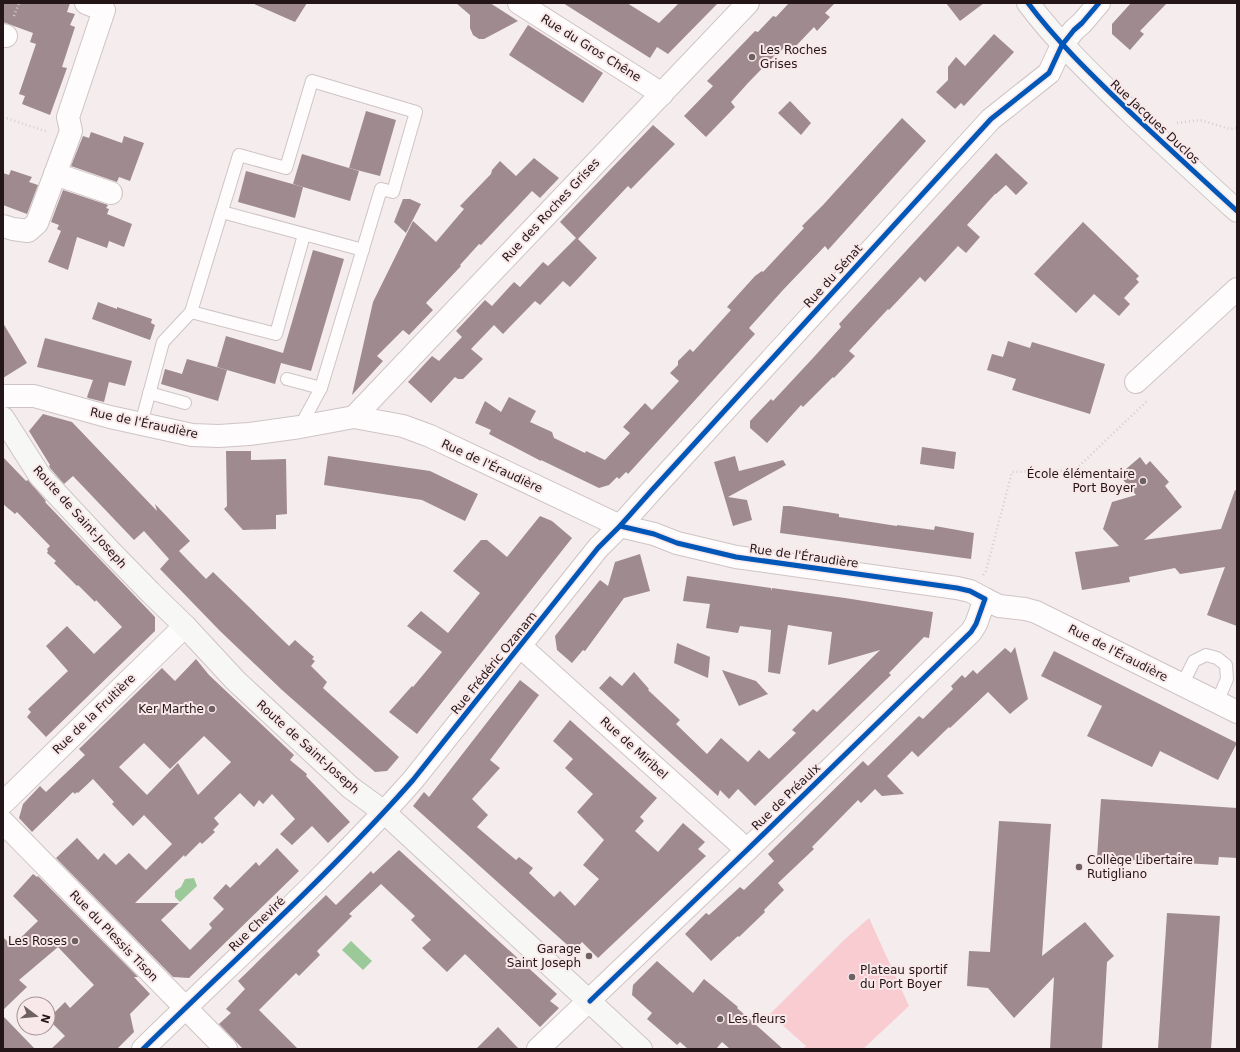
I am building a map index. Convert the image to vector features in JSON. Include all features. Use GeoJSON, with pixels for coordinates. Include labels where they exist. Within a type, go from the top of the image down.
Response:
{"type":"FeatureCollection","features":[{"type":"Feature","properties":{"kind":"street"},"geometry":{"type":"LineString","coordinates":[[3,226],[28,231],[38,223],[71,131],[68,117],[104,10],[86,3]]}},
{"type":"Feature","properties":{"kind":"street","name":"Rue du Gros Chêne"},"geometry":{"type":"LineString","coordinates":[[519,3],[662,94]]}},
{"type":"Feature","properties":{"kind":"street","name":"Rue des Roches Grises"},"geometry":{"type":"LineString","coordinates":[[354,417],[748,3]]}},
{"type":"Feature","properties":{"kind":"street","name":"Rue Jacques Duclos"},"geometry":{"type":"LineString","coordinates":[[1028,3],[1062,45],[1142,123],[1237,211]]}},
{"type":"Feature","properties":{"kind":"street","name":"Rue du Sénat"},"geometry":{"type":"LineString","coordinates":[[620,526],[652,489],[991,119],[1049,73],[1062,45],[1099,3]]}},
{"type":"Feature","properties":{"kind":"street"},"geometry":{"type":"LineString","coordinates":[[56,174],[111,193]]}},
{"type":"Feature","properties":{"kind":"street"},"geometry":{"type":"LineString","coordinates":[[1136,382],[1237,289]]}},
{"type":"Feature","properties":{"kind":"street","name":"Rue de l'Éraudière"},"geometry":{"type":"LineString","coordinates":[[3,396],[34,396],[110,417],[192,435],[219,436],[300,427],[354,417],[403,426],[430,436],[620,526],[736,557],[977,595],[999,606],[1025,608],[1036,612],[1237,712]]}},
{"type":"Feature","properties":{"kind":"street","name":"Route de Saint-Joseph"},"geometry":{"type":"LineString","coordinates":[[4,423],[40,476],[235,680],[351,788],[384,812],[641,1049]]}},
{"type":"Feature","properties":{"kind":"street","name":"Rue Frédéric Ozanam"},"geometry":{"type":"LineString","coordinates":[[384,812],[413,780],[598,548],[620,526]]}},
{"type":"Feature","properties":{"kind":"street","name":"Rue de Préaulx"},"geometry":{"type":"LineString","coordinates":[[538,1049],[747,850],[971,632],[976,624],[977,595]]}},
{"type":"Feature","properties":{"kind":"street","name":"Rue de la Fruitière"},"geometry":{"type":"LineString","coordinates":[[3,803],[185,626]]}},
{"type":"Feature","properties":{"kind":"street","name":"Rue de Miribel"},"geometry":{"type":"LineString","coordinates":[[520,646],[747,850]]}},
{"type":"Feature","properties":{"kind":"street","name":"Rue Cheviré"},"geometry":{"type":"LineString","coordinates":[[143,1049],[353,846],[384,812]]}},
{"type":"Feature","properties":{"kind":"street","name":"Rue du Plessis Tison"},"geometry":{"type":"LineString","coordinates":[[3,822],[226,1049]]}},
{"type":"Feature","properties":{"kind":"lane"},"geometry":{"type":"LineString","coordinates":[[141,424],[163,342],[191,312],[239,155],[286,168],[312,81],[416,112],[393,192],[381,189],[321,388],[300,427]]}},
{"type":"Feature","properties":{"kind":"lane"},"geometry":{"type":"LineString","coordinates":[[222,212],[363,250]]}},
{"type":"Feature","properties":{"kind":"lane"},"geometry":{"type":"LineString","coordinates":[[191,312],[276,334],[304,235]]}},
{"type":"Feature","properties":{"kind":"lane"},"geometry":{"type":"LineString","coordinates":[[287,379],[321,388]]}},
{"type":"Feature","properties":{"kind":"lane"},"geometry":{"type":"LineString","coordinates":[[149,393],[184,403]]}},
{"type":"Feature","properties":{"kind":"lane"},"geometry":{"type":"LineString","coordinates":[[1182,685],[1194,661],[1206,655],[1217,658],[1226,665],[1227,679],[1217,702]]}},
{"type":"Feature","properties":{"kind":"path"},"geometry":{"type":"LineString","coordinates":[[3,117],[68,139]]}},
{"type":"Feature","properties":{"kind":"path"},"geometry":{"type":"LineString","coordinates":[[1177,123],[1200,120],[1230,129],[1237,128]]}},
{"type":"Feature","properties":{"kind":"path"},"geometry":{"type":"LineString","coordinates":[[977,595],[986,571],[1012,472],[1076,470],[1147,401],[1136,382]]}},
{"type":"Feature","properties":{"kind":"shaded area"},"geometry":{"type":"Polygon","coordinates":[[[194,878],[197,886],[180,902],[175,897],[175,891],[181,887],[185,879],[194,878]]]}},
{"type":"Feature","properties":{"kind":"shaded area","name":"Plateau sportif du Port Boyer"},"geometry":{"type":"Polygon","coordinates":[[[869,918],[909,1006],[863,1049],[803,1049],[806,1046],[770,1014],[844,940],[869,918]]]}},
{"type":"Feature","properties":{"kind":"shaded area"},"geometry":{"type":"Polygon","coordinates":[[[351,941],[372,961],[363,970],[342,950],[351,941]]]}},
{"type":"Feature","properties":{"kind":"building"},"geometry":{"type":"Polygon","coordinates":[[[3,3],[70,3],[67,12],[75,14],[70,25],[75,27],[62,67],[67,68],[50,115],[22,104],[25,96],[19,94],[36,44],[30,42],[33,33],[3,22],[3,3]]]}},
{"type":"Feature","properties":{"kind":"building"},"geometry":{"type":"Polygon","coordinates":[[[252,3],[307,3],[295,22],[252,3]]]}},
{"type":"Feature","properties":{"kind":"building"},"geometry":{"type":"Polygon","coordinates":[[[456,3],[490,3],[518,21],[484,39],[479,39],[473,35],[470,28],[470,15],[456,3]]]}},
{"type":"Feature","properties":{"kind":"building"},"geometry":{"type":"Polygon","coordinates":[[[563,3],[627,3],[659,23],[679,3],[718,3],[668,54],[657,47],[650,58],[563,3]]]}},
{"type":"Feature","properties":{"kind":"building"},"geometry":{"type":"Polygon","coordinates":[[[789,3],[835,3],[825,13],[830,17],[817,31],[814,27],[795,47],[786,45],[748,83],[731,102],[735,107],[706,137],[684,116],[713,86],[707,81],[755,31],[758,32],[773,16],[776,17],[789,3]]]}},
{"type":"Feature","properties":{"kind":"building"},"geometry":{"type":"Polygon","coordinates":[[[946,3],[984,3],[960,21],[946,3]]]}},
{"type":"Feature","properties":{"kind":"building"},"geometry":{"type":"Polygon","coordinates":[[[1131,3],[1167,3],[1140,31],[1144,34],[1130,50],[1112,34],[1112,24],[1131,3]]]}},
{"type":"Feature","properties":{"kind":"building"},"geometry":{"type":"Polygon","coordinates":[[[528,25],[603,73],[583,103],[509,55],[528,25]]]}},
{"type":"Feature","properties":{"kind":"building"},"geometry":{"type":"Polygon","coordinates":[[[994,34],[1014,52],[964,106],[961,103],[955,109],[936,92],[948,80],[948,67],[956,57],[965,66],[994,34]]]}},
{"type":"Feature","properties":{"kind":"building"},"geometry":{"type":"Polygon","coordinates":[[[790,101],[811,123],[801,135],[778,113],[790,101]]]}},
{"type":"Feature","properties":{"kind":"building"},"geometry":{"type":"Polygon","coordinates":[[[366,111],[396,120],[380,176],[349,168],[366,111]]]}},
{"type":"Feature","properties":{"kind":"building"},"geometry":{"type":"Polygon","coordinates":[[[902,118],[926,141],[828,250],[825,246],[783,290],[749,328],[755,334],[628,474],[626,472],[619,479],[617,477],[609,485],[599,488],[541,461],[489,434],[491,430],[475,423],[485,401],[501,412],[509,397],[536,411],[530,422],[552,432],[554,438],[585,453],[586,451],[605,460],[630,433],[623,427],[645,403],[652,410],[679,381],[670,373],[678,365],[678,361],[690,349],[693,352],[731,310],[727,307],[755,276],[762,271],[763,272],[804,228],[802,226],[902,118]]]}},
{"type":"Feature","properties":{"kind":"building"},"geometry":{"type":"Polygon","coordinates":[[[653,125],[675,144],[631,189],[628,186],[578,239],[597,258],[570,287],[563,281],[540,305],[535,301],[503,334],[494,325],[471,349],[483,359],[463,379],[458,379],[455,377],[431,403],[408,382],[432,356],[439,361],[462,337],[456,331],[485,300],[492,306],[514,282],[520,287],[543,262],[548,266],[576,238],[560,222],[653,125]]]}},
{"type":"Feature","properties":{"kind":"building"},"geometry":{"type":"Polygon","coordinates":[[[91,132],[122,143],[124,136],[144,143],[130,181],[119,177],[117,182],[71,166],[83,136],[89,138],[91,132]]]}},
{"type":"Feature","properties":{"kind":"building"},"geometry":{"type":"Polygon","coordinates":[[[996,153],[1028,183],[1016,195],[1006,185],[995,194],[967,225],[980,237],[966,253],[958,246],[925,282],[920,277],[849,351],[855,356],[803,407],[801,405],[767,443],[750,428],[750,421],[771,399],[773,401],[813,358],[841,327],[839,324],[996,153]]]}},
{"type":"Feature","properties":{"kind":"building"},"geometry":{"type":"Polygon","coordinates":[[[302,154],[359,171],[350,201],[293,184],[302,154]]]}},
{"type":"Feature","properties":{"kind":"building"},"geometry":{"type":"Polygon","coordinates":[[[534,158],[559,178],[540,198],[532,191],[481,245],[479,244],[460,265],[461,266],[426,303],[433,310],[409,335],[403,330],[377,356],[383,361],[352,395],[373,302],[413,221],[436,242],[464,209],[460,206],[491,174],[492,170],[500,161],[516,176],[534,158]]]}},
{"type":"Feature","properties":{"kind":"building"},"geometry":{"type":"Polygon","coordinates":[[[11,170],[32,177],[29,182],[38,185],[27,214],[3,205],[3,173],[9,175],[11,170]]]}},
{"type":"Feature","properties":{"kind":"building"},"geometry":{"type":"Polygon","coordinates":[[[246,171],[303,187],[295,218],[238,202],[246,171]]]}},
{"type":"Feature","properties":{"kind":"building"},"geometry":{"type":"Polygon","coordinates":[[[63,190],[108,205],[106,208],[109,209],[107,214],[132,224],[124,247],[109,241],[107,248],[77,237],[68,270],[48,262],[61,231],[57,229],[59,225],[51,222],[63,190]]]}},
{"type":"Feature","properties":{"kind":"building"},"geometry":{"type":"Polygon","coordinates":[[[403,199],[410,199],[421,204],[406,233],[394,222],[403,199]]]}},
{"type":"Feature","properties":{"kind":"building"},"geometry":{"type":"Polygon","coordinates":[[[1083,222],[1139,276],[1136,279],[1139,282],[1124,298],[1130,304],[1119,316],[1094,294],[1076,313],[1034,274],[1083,222]]]}},
{"type":"Feature","properties":{"kind":"building"},"geometry":{"type":"Polygon","coordinates":[[[313,250],[344,259],[311,371],[281,363],[275,384],[217,367],[226,336],[283,353],[313,250]]]}},
{"type":"Feature","properties":{"kind":"building"},"geometry":{"type":"Polygon","coordinates":[[[98,302],[152,319],[151,323],[155,325],[150,340],[92,319],[98,302]]]}},
{"type":"Feature","properties":{"kind":"building"},"geometry":{"type":"Polygon","coordinates":[[[3,323],[27,363],[3,378],[3,323]]]}},
{"type":"Feature","properties":{"kind":"building"},"geometry":{"type":"Polygon","coordinates":[[[45,338],[132,361],[125,386],[109,382],[104,402],[88,398],[87,397],[93,380],[37,367],[45,338]]]}},
{"type":"Feature","properties":{"kind":"building"},"geometry":{"type":"Polygon","coordinates":[[[1008,341],[1030,348],[1032,342],[1105,364],[1090,414],[1012,390],[1016,379],[987,370],[992,354],[1003,357],[1008,341]]]}},
{"type":"Feature","properties":{"kind":"building"},"geometry":{"type":"Polygon","coordinates":[[[187,359],[227,370],[218,401],[161,384],[165,369],[182,374],[187,359]]]}},
{"type":"Feature","properties":{"kind":"building"},"geometry":{"type":"Polygon","coordinates":[[[43,414],[72,422],[157,511],[155,504],[190,541],[179,551],[206,579],[213,572],[289,646],[295,640],[314,657],[312,659],[315,661],[311,666],[327,682],[323,688],[399,757],[387,771],[375,772],[282,690],[220,631],[160,569],[169,559],[144,531],[134,540],[73,476],[64,484],[50,468],[50,465],[29,431],[43,414]]]}},
{"type":"Feature","properties":{"kind":"building"},"geometry":{"type":"Polygon","coordinates":[[[922,447],[956,452],[954,469],[920,464],[922,447]]]}},
{"type":"Feature","properties":{"kind":"building"},"geometry":{"type":"Polygon","coordinates":[[[226,451],[251,451],[251,460],[286,459],[287,514],[276,515],[276,529],[243,530],[224,509],[227,506],[226,451]]]}},
{"type":"Feature","properties":{"kind":"building"},"geometry":{"type":"Polygon","coordinates":[[[328,456],[430,471],[478,494],[465,521],[422,500],[324,485],[328,456]]]}},
{"type":"Feature","properties":{"kind":"building"},"geometry":{"type":"Polygon","coordinates":[[[735,456],[739,471],[783,460],[786,465],[728,497],[747,500],[752,520],[733,526],[714,462],[735,456]]]}},
{"type":"Feature","properties":{"kind":"building"},"geometry":{"type":"Polygon","coordinates":[[[3,457],[26,481],[28,480],[46,501],[45,502],[155,617],[155,631],[46,737],[27,717],[31,712],[28,709],[68,671],[46,646],[67,626],[94,654],[122,627],[96,600],[95,602],[54,563],[56,561],[47,553],[47,549],[50,546],[17,512],[15,514],[3,504],[3,457]]]}},
{"type":"Feature","properties":{"kind":"building"},"geometry":{"type":"Polygon","coordinates":[[[1140,457],[1146,465],[1150,461],[1169,482],[1165,486],[1182,507],[1144,540],[1221,529],[1235,490],[1237,491],[1237,626],[1207,615],[1225,567],[1180,574],[1175,568],[1129,577],[1130,582],[1082,590],[1075,552],[1119,546],[1103,529],[1112,502],[1136,495],[1119,475],[1140,457]]]}},
{"type":"Feature","properties":{"kind":"building"},"geometry":{"type":"Polygon","coordinates":[[[783,506],[839,514],[839,517],[897,526],[934,530],[935,526],[974,533],[971,559],[780,533],[783,506]]]}},
{"type":"Feature","properties":{"kind":"building"},"geometry":{"type":"Polygon","coordinates":[[[540,516],[552,521],[572,538],[417,734],[389,712],[412,686],[413,687],[442,652],[407,626],[421,611],[448,633],[480,593],[453,571],[481,540],[487,540],[507,557],[540,516]]]}},
{"type":"Feature","properties":{"kind":"building"},"geometry":{"type":"Polygon","coordinates":[[[640,554],[650,591],[624,598],[585,651],[583,650],[572,663],[557,650],[555,636],[600,580],[608,586],[615,562],[640,554]]]}},
{"type":"Feature","properties":{"kind":"building"},"geometry":{"type":"Polygon","coordinates":[[[687,576],[771,588],[772,591],[772,588],[933,612],[929,638],[924,637],[889,673],[891,675],[755,806],[738,789],[729,799],[720,790],[718,796],[599,688],[610,676],[622,686],[634,672],[649,689],[648,690],[680,720],[676,724],[707,754],[721,738],[748,762],[759,750],[769,759],[796,733],[792,730],[813,709],[817,712],[880,650],[828,665],[832,632],[788,625],[780,674],[768,672],[771,630],[740,626],[738,633],[706,628],[710,604],[683,601],[687,576]]]}},
{"type":"Feature","properties":{"kind":"building"},"geometry":{"type":"Polygon","coordinates":[[[677,643],[710,657],[708,678],[674,663],[677,643]]]}},
{"type":"Feature","properties":{"kind":"building"},"geometry":{"type":"Polygon","coordinates":[[[1015,647],[1028,699],[1010,714],[988,692],[918,757],[912,751],[887,776],[904,794],[882,796],[875,789],[861,803],[858,800],[812,847],[814,849],[778,883],[784,890],[764,910],[765,912],[711,961],[685,934],[706,913],[709,915],[740,887],[744,890],[774,861],[768,854],[863,761],[868,766],[919,716],[923,719],[953,689],[951,686],[962,675],[965,678],[973,670],[977,674],[1005,648],[1011,653],[1015,647]]]}},
{"type":"Feature","properties":{"kind":"building"},"geometry":{"type":"Polygon","coordinates":[[[1054,651],[1237,743],[1218,780],[1160,751],[1152,767],[1087,736],[1102,706],[1041,676],[1054,651]]]}},
{"type":"Feature","properties":{"kind":"building"},"geometry":{"type":"Polygon","coordinates":[[[196,659],[209,675],[294,755],[290,760],[307,774],[306,776],[350,822],[328,843],[312,826],[292,845],[280,834],[295,819],[272,794],[263,804],[259,800],[254,807],[240,793],[214,818],[219,824],[213,830],[215,832],[202,844],[200,842],[185,857],[184,855],[135,903],[179,903],[161,920],[190,950],[212,928],[209,924],[224,909],[213,898],[226,884],[230,888],[256,862],[259,866],[277,848],[299,871],[189,978],[173,977],[56,858],[77,838],[98,860],[104,853],[116,865],[129,853],[146,870],[172,844],[144,815],[133,826],[112,804],[114,802],[93,779],[78,793],[77,792],[75,794],[73,792],[32,832],[19,818],[23,804],[40,786],[46,792],[85,755],[79,749],[162,668],[175,681],[196,659]],[[204,736],[170,769],[144,743],[119,767],[147,795],[178,763],[198,795],[231,762],[204,736]]]}},
{"type":"Feature","properties":{"kind":"building"},"geometry":{"type":"Polygon","coordinates":[[[722,670],[756,681],[768,694],[739,706],[722,670]]]}},
{"type":"Feature","properties":{"kind":"building"},"geometry":{"type":"Polygon","coordinates":[[[520,680],[539,695],[490,760],[500,768],[472,799],[488,815],[477,827],[516,860],[519,857],[533,868],[529,873],[554,897],[560,891],[575,906],[599,879],[583,865],[604,840],[577,812],[593,794],[565,768],[573,759],[553,741],[570,720],[657,798],[640,817],[644,821],[635,831],[658,852],[683,823],[705,842],[698,849],[706,856],[598,958],[582,942],[574,951],[413,806],[424,792],[429,797],[520,680]]]}},
{"type":"Feature","properties":{"kind":"building"},"geometry":{"type":"Polygon","coordinates":[[[1101,799],[1237,808],[1237,858],[1219,857],[1218,865],[1097,858],[1101,799]]]}},
{"type":"Feature","properties":{"kind":"building"},"geometry":{"type":"Polygon","coordinates":[[[999,821],[1051,824],[1042,956],[1085,922],[1114,956],[1107,962],[1102,1049],[1050,1049],[1054,977],[1014,1018],[988,988],[967,986],[969,951],[990,952],[999,821]]]}},
{"type":"Feature","properties":{"kind":"building"},"geometry":{"type":"Polygon","coordinates":[[[399,850],[557,994],[550,1001],[559,1008],[540,1027],[465,954],[447,972],[422,948],[431,940],[411,920],[415,916],[381,884],[349,914],[352,916],[317,951],[320,955],[299,976],[296,973],[259,1010],[298,1049],[243,1049],[219,1024],[231,1013],[226,1009],[245,989],[238,981],[326,895],[336,905],[371,871],[373,874],[399,850]]]}},
{"type":"Feature","properties":{"kind":"building"},"geometry":{"type":"Polygon","coordinates":[[[33,874],[37,877],[38,876],[138,977],[134,977],[150,994],[130,1014],[134,1032],[117,1049],[51,1049],[65,1036],[56,1027],[56,1011],[65,1002],[70,1008],[94,985],[58,947],[19,980],[27,987],[3,1010],[3,937],[12,946],[38,921],[13,896],[33,874]]]}},
{"type":"Feature","properties":{"kind":"building"},"geometry":{"type":"Polygon","coordinates":[[[1167,913],[1220,916],[1211,1049],[1158,1049],[1167,913]]]}},
{"type":"Feature","properties":{"kind":"building"},"geometry":{"type":"Polygon","coordinates":[[[657,961],[693,993],[704,979],[738,1007],[737,1008],[783,1049],[730,1049],[722,1042],[716,1049],[688,1049],[680,1042],[677,1045],[647,1019],[652,1013],[632,995],[633,985],[657,961]]]}},
{"type":"Feature","properties":{"kind":"building"},"geometry":{"type":"Polygon","coordinates":[[[3,1016],[16,1029],[16,1036],[22,1036],[35,1049],[3,1049],[3,1016]]]}},
{"type":"Feature","properties":{"kind":"building"},"geometry":{"type":"Polygon","coordinates":[[[498,1027],[519,1049],[476,1049],[498,1027]]]}},
{"type":"Feature","properties":{"kind":"cycle path"},"geometry":{"type":"LineString","coordinates":[[1028,3],[1064,46],[1090,73],[1237,211]]}},
{"type":"Feature","properties":{"kind":"cycle path"},"geometry":{"type":"LineString","coordinates":[[143,1049],[281,917],[348,850],[413,780],[598,548],[620,526],[991,119],[1049,73],[1062,45],[1099,3]]}},
{"type":"Feature","properties":{"kind":"cycle path"},"geometry":{"type":"LineString","coordinates":[[590,1001],[971,632],[976,624],[985,599],[970,591],[957,588],[736,557],[677,543],[654,534],[620,526]]}},
{"type":"Feature","properties":{"kind":"place","name":"Les Roches Grises"},"geometry":{"type":"Point","coordinates":[752,57]}},
{"type":"Feature","properties":{"kind":"place","name":"École élémentaire Port Boyer"},"geometry":{"type":"Point","coordinates":[1143,481]}},
{"type":"Feature","properties":{"kind":"place","name":"Ker Marthe"},"geometry":{"type":"Point","coordinates":[212,709]}},
{"type":"Feature","properties":{"kind":"place","name":"Collège Libertaire Rutigliano"},"geometry":{"type":"Point","coordinates":[1079,867]}},
{"type":"Feature","properties":{"kind":"place","name":"Les Roses"},"geometry":{"type":"Point","coordinates":[75,941]}},
{"type":"Feature","properties":{"kind":"place","name":"Garage Saint Joseph"},"geometry":{"type":"Point","coordinates":[589,956]}},
{"type":"Feature","properties":{"kind":"place","name":"Plateau sportif du Port Boyer"},"geometry":{"type":"Point","coordinates":[852,977]}},
{"type":"Feature","properties":{"kind":"place","name":"Les fleurs"},"geometry":{"type":"Point","coordinates":[720,1019]}}]}
